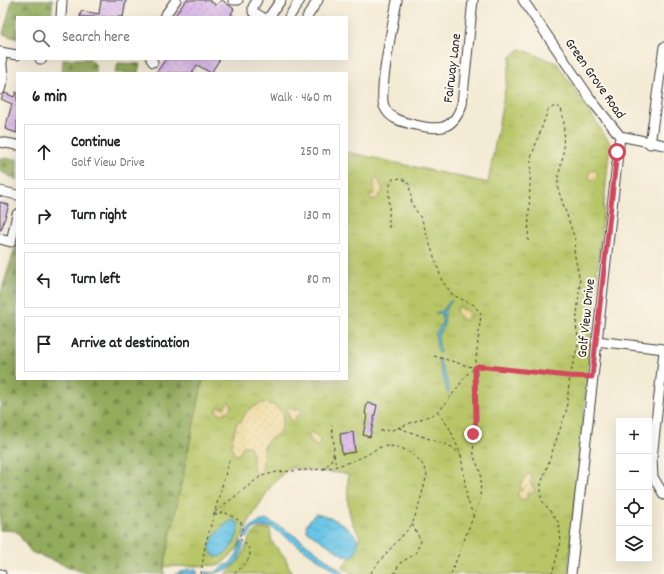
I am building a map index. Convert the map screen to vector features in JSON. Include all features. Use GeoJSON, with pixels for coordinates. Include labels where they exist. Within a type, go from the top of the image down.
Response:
{"type":"FeatureCollection","features":[{"type":"Feature","properties":{"kind":"street"},"geometry":{"type":"LineString","coordinates":[[61,16],[62,0]]}},
{"type":"Feature","properties":{"kind":"street"},"geometry":{"type":"LineString","coordinates":[[165,16],[176,0]]}},
{"type":"Feature","properties":{"kind":"street"},"geometry":{"type":"LineString","coordinates":[[233,0],[238,0]]}},
{"type":"Feature","properties":{"kind":"street"},"geometry":{"type":"LineString","coordinates":[[257,0],[253,7],[253,12],[260,16]]}},
{"type":"Feature","properties":{"kind":"street"},"geometry":{"type":"LineString","coordinates":[[270,16],[281,0]]}},
{"type":"Feature","properties":{"kind":"street"},"geometry":{"type":"LineString","coordinates":[[290,16],[300,0]]}},
{"type":"Feature","properties":{"kind":"street"},"geometry":{"type":"LineString","coordinates":[[308,16],[318,0]]}},
{"type":"Feature","properties":{"kind":"street","name":"Fairway Lane"},"geometry":{"type":"LineString","coordinates":[[397,0],[383,90],[384,106],[396,120],[432,129],[448,125],[459,112],[462,104],[473,0]]}},
{"type":"Feature","properties":{"kind":"street","name":"Green Grove Road"},"geometry":{"type":"LineString","coordinates":[[523,0],[592,101],[620,136],[650,144],[664,145]]}},
{"type":"Feature","properties":{"kind":"street"},"geometry":{"type":"LineString","coordinates":[[650,144],[664,47]]}},
{"type":"Feature","properties":{"kind":"street"},"geometry":{"type":"LineString","coordinates":[[0,90],[3,79],[1,52],[16,54]]}},
{"type":"Feature","properties":{"kind":"street","name":"Golf View Drive"},"geometry":{"type":"LineString","coordinates":[[571,574],[620,136]]}},
{"type":"Feature","properties":{"kind":"street"},"geometry":{"type":"LineString","coordinates":[[0,142],[16,145]]}},
{"type":"Feature","properties":{"kind":"street"},"geometry":{"type":"LineString","coordinates":[[0,191],[16,195]]}},
{"type":"Feature","properties":{"kind":"street"},"geometry":{"type":"LineString","coordinates":[[0,240],[11,242],[16,219]]}},
{"type":"Feature","properties":{"kind":"street"},"geometry":{"type":"LineString","coordinates":[[596,341],[664,350],[660,416],[652,471],[653,477],[664,495]]}},
{"type":"Feature","properties":{"kind":"path"},"geometry":{"type":"LineString","coordinates":[[528,241],[531,158],[548,110],[555,106],[561,108],[564,120],[563,156],[558,178],[558,189],[575,239],[574,252],[580,281],[576,326],[579,341],[570,376],[566,412],[541,484],[541,499],[555,516],[560,529],[561,542],[552,574]]}},
{"type":"Feature","properties":{"kind":"path"},"geometry":{"type":"LineString","coordinates":[[389,228],[389,187],[393,178],[402,178],[409,184],[412,204],[422,220],[442,281],[453,295],[474,305],[481,314],[475,368],[474,457],[481,473],[480,499],[451,574]]}},
{"type":"Feature","properties":{"kind":"path"},"geometry":{"type":"LineString","coordinates":[[434,356],[475,368]]}},
{"type":"Feature","properties":{"kind":"path"},"geometry":{"type":"LineString","coordinates":[[380,431],[392,430],[438,411],[444,406],[468,373],[478,366],[592,377]]}},
{"type":"Feature","properties":{"kind":"path"},"geometry":{"type":"LineString","coordinates":[[438,411],[450,429],[461,455],[467,498],[473,515]]}},
{"type":"Feature","properties":{"kind":"path"},"geometry":{"type":"LineString","coordinates":[[332,425],[336,467]]}},
{"type":"Feature","properties":{"kind":"path"},"geometry":{"type":"LineString","coordinates":[[399,427],[452,447],[461,455]]}},
{"type":"Feature","properties":{"kind":"path"},"geometry":{"type":"LineString","coordinates":[[215,512],[261,476],[277,472],[336,467],[368,454],[380,447],[405,450],[416,456],[425,466],[427,475],[412,524],[394,546],[381,557],[370,574]]}},
{"type":"Feature","properties":{"kind":"path"},"geometry":{"type":"LineString","coordinates":[[323,469],[330,462],[334,453]]}},
{"type":"Feature","properties":{"kind":"path"},"geometry":{"type":"LineString","coordinates":[[201,574],[205,546],[230,458]]}},
{"type":"Feature","properties":{"kind":"path"},"geometry":{"type":"LineString","coordinates":[[222,507],[223,512]]}},
{"type":"Feature","properties":{"kind":"path"},"geometry":{"type":"LineString","coordinates":[[214,515],[223,512],[240,521],[243,527],[239,538],[240,540],[246,542],[250,548],[250,554],[245,564],[234,574]]}},
{"type":"Feature","properties":{"kind":"path"},"geometry":{"type":"LineString","coordinates":[[394,574],[400,563],[414,554],[421,541],[412,524]]}},
{"type":"Feature","properties":{"kind":"green space"},"geometry":{"type":"Polygon","coordinates":[[[12,0],[53,0],[51,16],[16,16],[16,39],[3,34],[12,0]]]}},
{"type":"Feature","properties":{"kind":"green space"},"geometry":{"type":"Polygon","coordinates":[[[520,49],[557,63],[610,143],[568,574],[353,574],[342,567],[352,555],[360,536],[355,529],[348,506],[348,474],[288,468],[271,486],[248,523],[236,551],[220,565],[164,567],[203,380],[348,380],[348,152],[488,183],[511,57],[520,49]]]}},
{"type":"Feature","properties":{"kind":"green space"},"geometry":{"type":"Polygon","coordinates":[[[63,60],[91,60],[96,65],[96,72],[62,72],[63,60]]]}},
{"type":"Feature","properties":{"kind":"green space"},"geometry":{"type":"Polygon","coordinates":[[[118,63],[140,64],[138,72],[115,72],[118,63]]]}},
{"type":"Feature","properties":{"kind":"green space"},"geometry":{"type":"Polygon","coordinates":[[[0,158],[16,159],[16,179],[0,171],[0,158]]]}},
{"type":"Feature","properties":{"kind":"green space"},"geometry":{"type":"Polygon","coordinates":[[[16,245],[16,380],[203,380],[164,567],[165,574],[87,574],[31,552],[16,531],[0,530],[0,295],[16,245]]]}},
{"type":"Feature","properties":{"kind":"green space"},"geometry":{"type":"Polygon","coordinates":[[[258,529],[270,529],[272,542],[285,557],[292,574],[226,574],[242,557],[250,537],[258,529]]]}},
{"type":"Feature","properties":{"kind":"sand"},"geometry":{"type":"Polygon","coordinates":[[[593,170],[598,175],[593,180],[588,175],[593,170]]]}},
{"type":"Feature","properties":{"kind":"sand"},"geometry":{"type":"Polygon","coordinates":[[[374,180],[379,180],[383,190],[377,199],[372,200],[369,195],[374,194],[374,180]]]}},
{"type":"Feature","properties":{"kind":"sand"},"geometry":{"type":"Polygon","coordinates":[[[458,307],[470,313],[466,320],[461,320],[456,310],[458,307]]]}},
{"type":"Feature","properties":{"kind":"sand"},"geometry":{"type":"Polygon","coordinates":[[[229,401],[232,406],[229,411],[222,414],[215,412],[218,407],[224,408],[229,401]]]}},
{"type":"Feature","properties":{"kind":"sand"},"geometry":{"type":"Polygon","coordinates":[[[263,403],[272,405],[279,409],[283,414],[283,420],[279,432],[265,444],[263,464],[261,471],[258,474],[255,473],[253,466],[250,446],[243,446],[239,455],[236,455],[232,450],[231,445],[237,422],[241,422],[244,415],[249,410],[263,403]]]}},
{"type":"Feature","properties":{"kind":"sand"},"geometry":{"type":"Polygon","coordinates":[[[288,407],[294,411],[299,408],[302,410],[301,414],[296,416],[295,421],[290,419],[287,411],[288,407]]]}},
{"type":"Feature","properties":{"kind":"sand"},"geometry":{"type":"Polygon","coordinates":[[[311,432],[320,440],[319,447],[314,445],[308,436],[311,432]]]}},
{"type":"Feature","properties":{"kind":"sand"},"geometry":{"type":"Polygon","coordinates":[[[527,474],[532,476],[530,483],[535,491],[528,493],[527,498],[523,500],[519,498],[517,493],[523,489],[520,486],[527,474]]]}},
{"type":"Feature","properties":{"kind":"water"},"geometry":{"type":"Polygon","coordinates":[[[451,300],[452,301],[445,310],[444,325],[438,335],[440,353],[438,353],[435,334],[442,324],[442,317],[440,313],[435,313],[442,311],[451,300]]]}},
{"type":"Feature","properties":{"kind":"water"},"geometry":{"type":"Polygon","coordinates":[[[438,360],[440,360],[448,384],[449,392],[447,392],[438,360]]]}},
{"type":"Feature","properties":{"kind":"water"},"geometry":{"type":"Polygon","coordinates":[[[315,514],[340,522],[354,534],[357,541],[357,549],[352,557],[343,555],[307,531],[306,525],[315,514]]]}},
{"type":"Feature","properties":{"kind":"water"},"geometry":{"type":"Polygon","coordinates":[[[231,520],[239,523],[236,539],[225,554],[215,557],[210,550],[214,536],[231,520]]]}},
{"type":"Feature","properties":{"kind":"water"},"geometry":{"type":"Polygon","coordinates":[[[267,520],[298,538],[345,574],[340,574],[271,527],[257,527],[252,530],[247,538],[243,536],[253,525],[267,520]]]}},
{"type":"Feature","properties":{"kind":"water"},"geometry":{"type":"Polygon","coordinates":[[[241,541],[244,543],[240,557],[236,563],[224,571],[215,573],[226,565],[230,564],[237,554],[241,541]]]}},
{"type":"Feature","properties":{"kind":"water"},"geometry":{"type":"Polygon","coordinates":[[[195,568],[198,574],[175,574],[189,569],[193,570],[195,568]]]}},
{"type":"Feature","properties":{"kind":"water"},"geometry":{"type":"Polygon","coordinates":[[[205,572],[215,573],[209,574],[204,574],[205,572]]]}},
{"type":"Feature","properties":{"kind":"building"},"geometry":{"type":"Polygon","coordinates":[[[101,0],[126,0],[123,16],[80,16],[81,11],[99,14],[101,0]]]}},
{"type":"Feature","properties":{"kind":"building"},"geometry":{"type":"Polygon","coordinates":[[[186,0],[209,0],[216,5],[222,0],[234,9],[231,14],[234,16],[175,16],[186,0]]]}},
{"type":"Feature","properties":{"kind":"building"},"geometry":{"type":"Polygon","coordinates":[[[165,60],[219,60],[212,72],[197,65],[193,72],[157,72],[165,60]]]}},
{"type":"Feature","properties":{"kind":"building"},"geometry":{"type":"Polygon","coordinates":[[[16,92],[16,133],[5,129],[12,104],[1,99],[5,93],[14,97],[16,92]]]}},
{"type":"Feature","properties":{"kind":"building"},"geometry":{"type":"Polygon","coordinates":[[[0,202],[9,205],[1,230],[0,230],[0,202]]]}},
{"type":"Feature","properties":{"kind":"building"},"geometry":{"type":"Polygon","coordinates":[[[367,403],[377,405],[370,437],[363,435],[367,415],[365,414],[367,403]]]}},
{"type":"Feature","properties":{"kind":"building"},"geometry":{"type":"Polygon","coordinates":[[[353,432],[355,452],[342,454],[340,434],[353,432]]]}},
{"type":"Feature","properties":{"kind":"route"},"geometry":{"type":"LineString","coordinates":[[473,434],[476,421],[475,368],[478,366],[568,376],[592,377],[617,152]]}}]}
